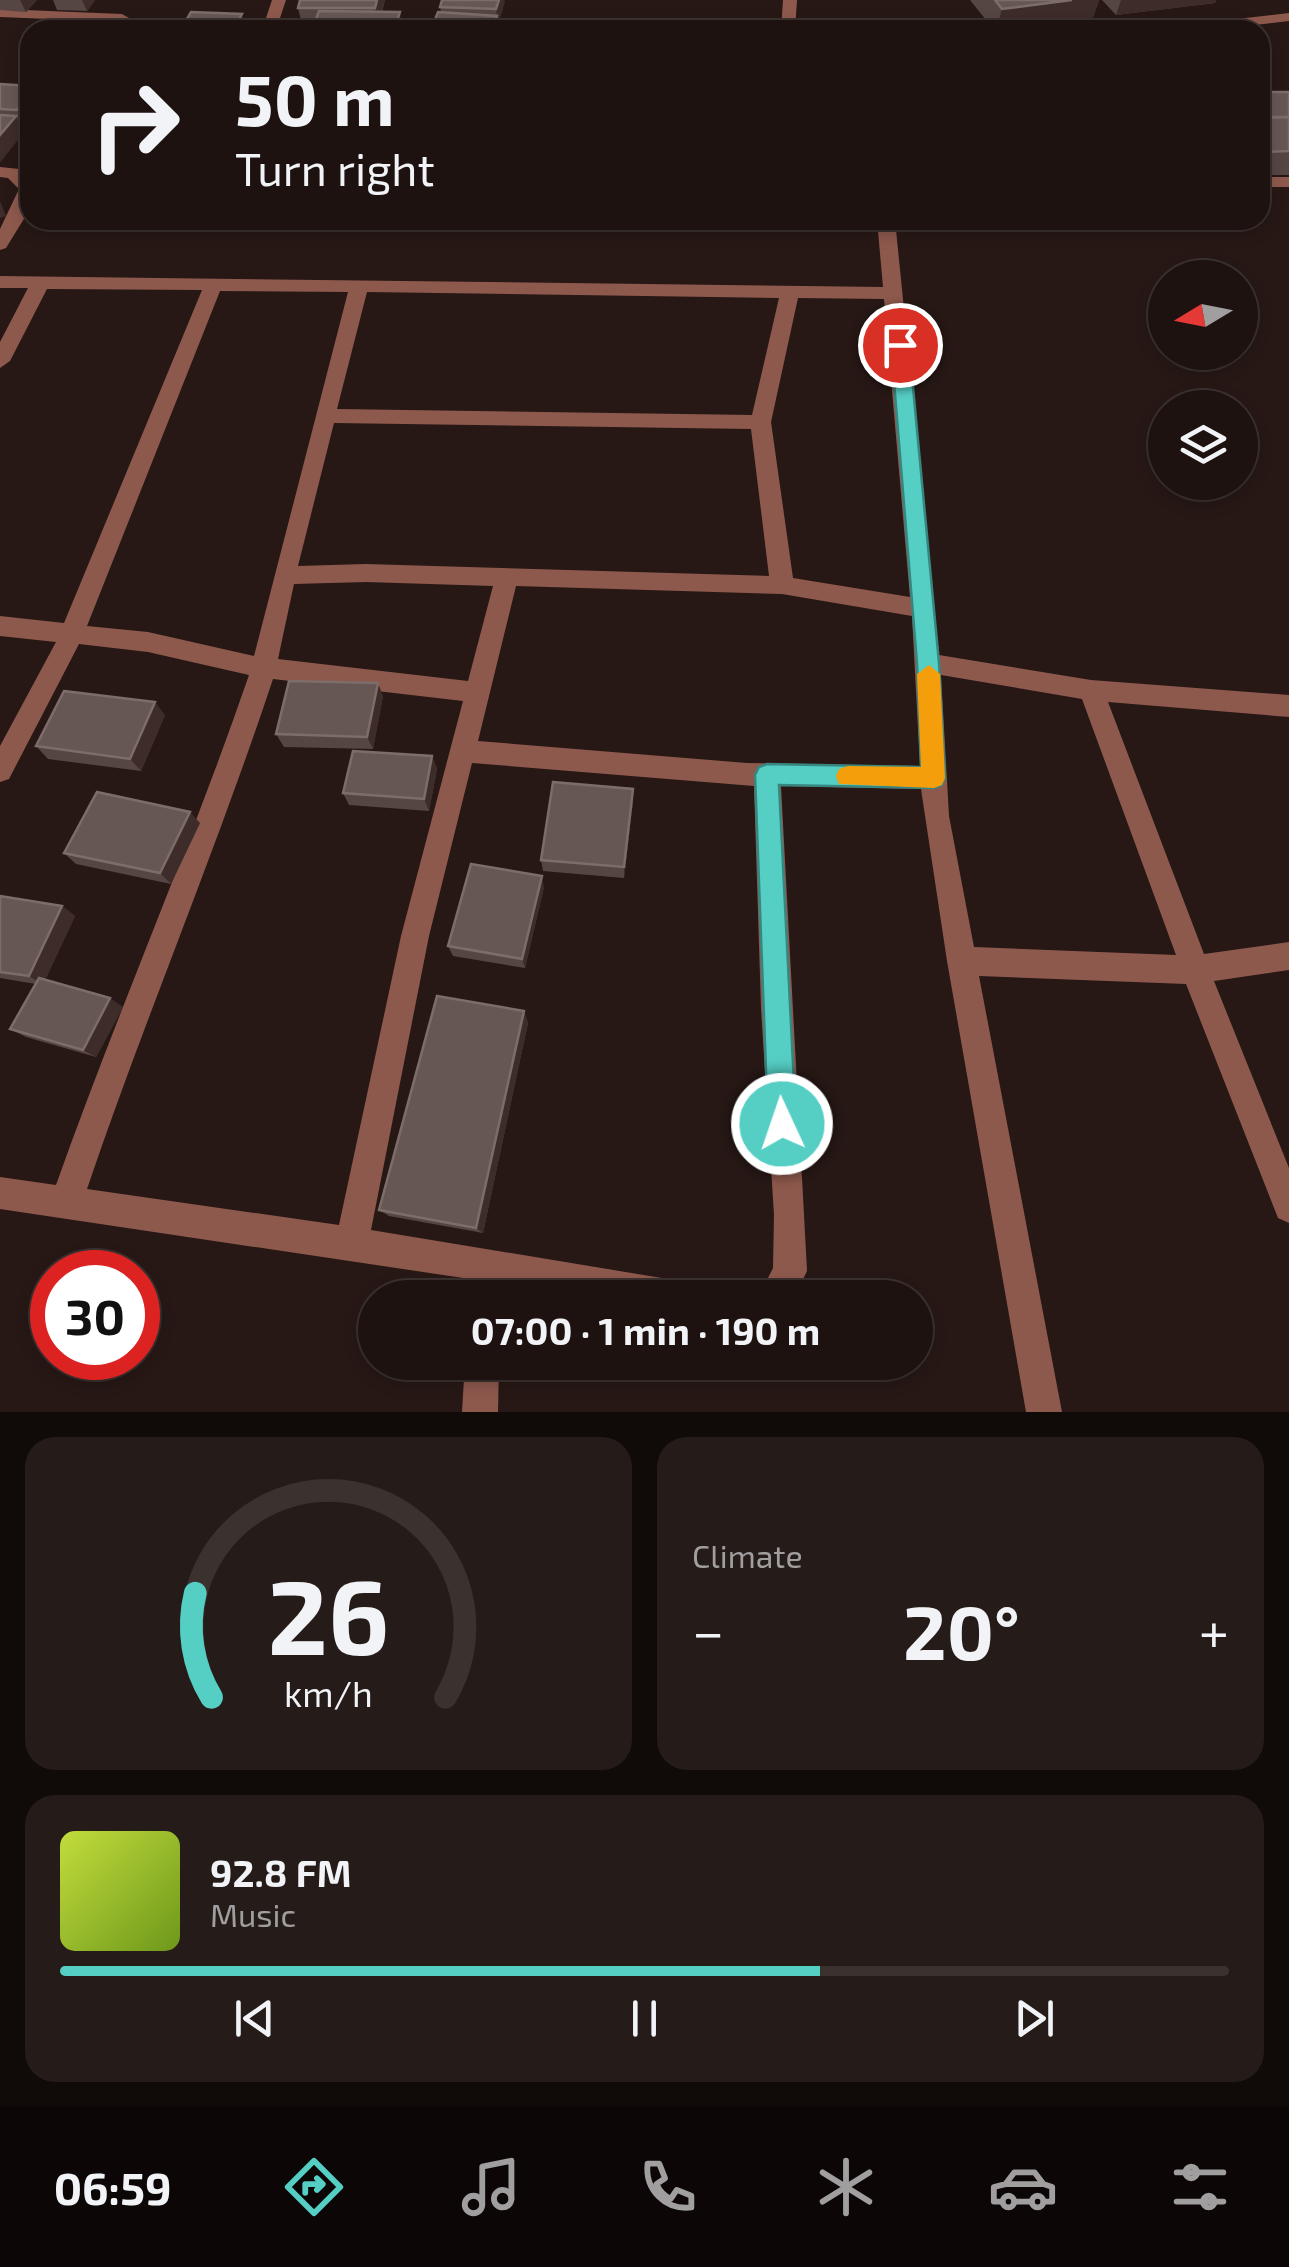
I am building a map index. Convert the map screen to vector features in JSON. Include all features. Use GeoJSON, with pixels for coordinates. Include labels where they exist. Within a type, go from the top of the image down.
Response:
{"type":"FeatureCollection","features":[{"type":"Feature","properties":{"kind":"street"},"geometry":{"type":"LineString","coordinates":[[0,13],[76,20]]}},
{"type":"Feature","properties":{"kind":"street"},"geometry":{"type":"LineString","coordinates":[[1263,20],[1289,17]]}},
{"type":"Feature","properties":{"kind":"street"},"geometry":{"type":"LineString","coordinates":[[0,244],[20,212]]}},
{"type":"Feature","properties":{"kind":"street"},"geometry":{"type":"LineString","coordinates":[[887,230],[928,663],[936,816],[1044,1412]]}},
{"type":"Feature","properties":{"kind":"street"},"geometry":{"type":"LineString","coordinates":[[0,282],[894,293]]}},
{"type":"Feature","properties":{"kind":"street"},"geometry":{"type":"LineString","coordinates":[[0,362],[41,282]]}},
{"type":"Feature","properties":{"kind":"street"},"geometry":{"type":"LineString","coordinates":[[0,771],[72,634],[214,283]]}},
{"type":"Feature","properties":{"kind":"street"},"geometry":{"type":"LineString","coordinates":[[67,1200],[113,1068],[221,796],[264,668],[284,575],[359,286]]}},
{"type":"Feature","properties":{"kind":"street"},"geometry":{"type":"LineString","coordinates":[[782,586],[761,422],[790,292]]}},
{"type":"Feature","properties":{"kind":"street"},"geometry":{"type":"LineString","coordinates":[[327,416],[761,422]]}},
{"type":"Feature","properties":{"kind":"street"},"geometry":{"type":"LineString","coordinates":[[284,575],[366,573],[782,586],[923,608]]}},
{"type":"Feature","properties":{"kind":"street"},"geometry":{"type":"LineString","coordinates":[[352,1244],[415,936],[506,580]]}},
{"type":"Feature","properties":{"kind":"street"},"geometry":{"type":"LineString","coordinates":[[0,626],[148,642],[264,668],[477,692]]}},
{"type":"Feature","properties":{"kind":"street"},"geometry":{"type":"LineString","coordinates":[[928,663],[1091,690],[1289,706]]}},
{"type":"Feature","properties":{"kind":"street"},"geometry":{"type":"LineString","coordinates":[[1091,690],[1195,970],[1289,1207]]}},
{"type":"Feature","properties":{"kind":"street"},"geometry":{"type":"LineString","coordinates":[[463,751],[767,775],[934,778]]}},
{"type":"Feature","properties":{"kind":"street"},"geometry":{"type":"LineString","coordinates":[[767,775],[776,1008],[790,1216],[790,1271],[785,1280]]}},
{"type":"Feature","properties":{"kind":"street"},"geometry":{"type":"LineString","coordinates":[[961,961],[1195,970],[1289,956]]}},
{"type":"Feature","properties":{"kind":"street"},"geometry":{"type":"LineString","coordinates":[[0,1192],[352,1244],[482,1280]]}},
{"type":"Feature","properties":{"kind":"street"},"geometry":{"type":"LineString","coordinates":[[480,1412],[481,1380]]}},
{"type":"Feature","properties":{"kind":"building"},"geometry":{"type":"Polygon","coordinates":[[[300,0],[377,0],[375,8],[298,8],[300,0]]]}},
{"type":"Feature","properties":{"kind":"building"},"geometry":{"type":"Polygon","coordinates":[[[442,0],[499,0],[496,9],[440,7],[442,0]]]}},
{"type":"Feature","properties":{"kind":"building"},"geometry":{"type":"Polygon","coordinates":[[[995,0],[1072,0],[1002,9],[995,0]]]}},
{"type":"Feature","properties":{"kind":"building"},"geometry":{"type":"Polygon","coordinates":[[[319,11],[400,12],[397,20],[316,20],[319,11]]]}},
{"type":"Feature","properties":{"kind":"building"},"geometry":{"type":"Polygon","coordinates":[[[191,12],[242,14],[239,20],[186,20],[191,12]]]}},
{"type":"Feature","properties":{"kind":"building"},"geometry":{"type":"Polygon","coordinates":[[[438,12],[497,16],[496,20],[435,20],[438,12]]]}},
{"type":"Feature","properties":{"kind":"building"},"geometry":{"type":"Polygon","coordinates":[[[0,84],[20,85],[17,110],[0,109],[0,84]]]}},
{"type":"Feature","properties":{"kind":"building"},"geometry":{"type":"Polygon","coordinates":[[[1270,92],[1289,92],[1289,117],[1270,117],[1270,92]]]}},
{"type":"Feature","properties":{"kind":"building"},"geometry":{"type":"Polygon","coordinates":[[[0,115],[16,116],[0,135],[0,115]]]}},
{"type":"Feature","properties":{"kind":"building"},"geometry":{"type":"Polygon","coordinates":[[[1289,117],[1289,151],[1270,152],[1270,118],[1289,117]]]}},
{"type":"Feature","properties":{"kind":"building"},"geometry":{"type":"Polygon","coordinates":[[[289,681],[378,683],[367,737],[276,734],[289,681]]]}},
{"type":"Feature","properties":{"kind":"building"},"geometry":{"type":"Polygon","coordinates":[[[64,691],[155,702],[130,759],[36,746],[64,691]]]}},
{"type":"Feature","properties":{"kind":"building"},"geometry":{"type":"Polygon","coordinates":[[[353,751],[432,756],[424,799],[343,793],[353,751]]]}},
{"type":"Feature","properties":{"kind":"building"},"geometry":{"type":"Polygon","coordinates":[[[553,782],[633,789],[624,867],[541,860],[553,782]]]}},
{"type":"Feature","properties":{"kind":"building"},"geometry":{"type":"Polygon","coordinates":[[[97,792],[190,812],[160,873],[64,853],[97,792]]]}},
{"type":"Feature","properties":{"kind":"building"},"geometry":{"type":"Polygon","coordinates":[[[471,864],[542,876],[522,959],[448,946],[471,864]]]}},
{"type":"Feature","properties":{"kind":"building"},"geometry":{"type":"Polygon","coordinates":[[[0,896],[62,906],[29,976],[0,972],[0,896]]]}},
{"type":"Feature","properties":{"kind":"building"},"geometry":{"type":"Polygon","coordinates":[[[39,978],[110,998],[83,1050],[10,1029],[39,978]]]}},
{"type":"Feature","properties":{"kind":"building"},"geometry":{"type":"Polygon","coordinates":[[[437,996],[524,1011],[476,1228],[379,1210],[437,996]]]}},
{"type":"Feature","properties":{"kind":"slow traffic"},"geometry":{"type":"LineString","coordinates":[[848,776],[934,778],[929,674]]}},
{"type":"Feature","properties":{"kind":"route"},"geometry":{"type":"LineString","coordinates":[[782,1124],[767,775],[934,778],[928,663],[900,345]]}}]}
